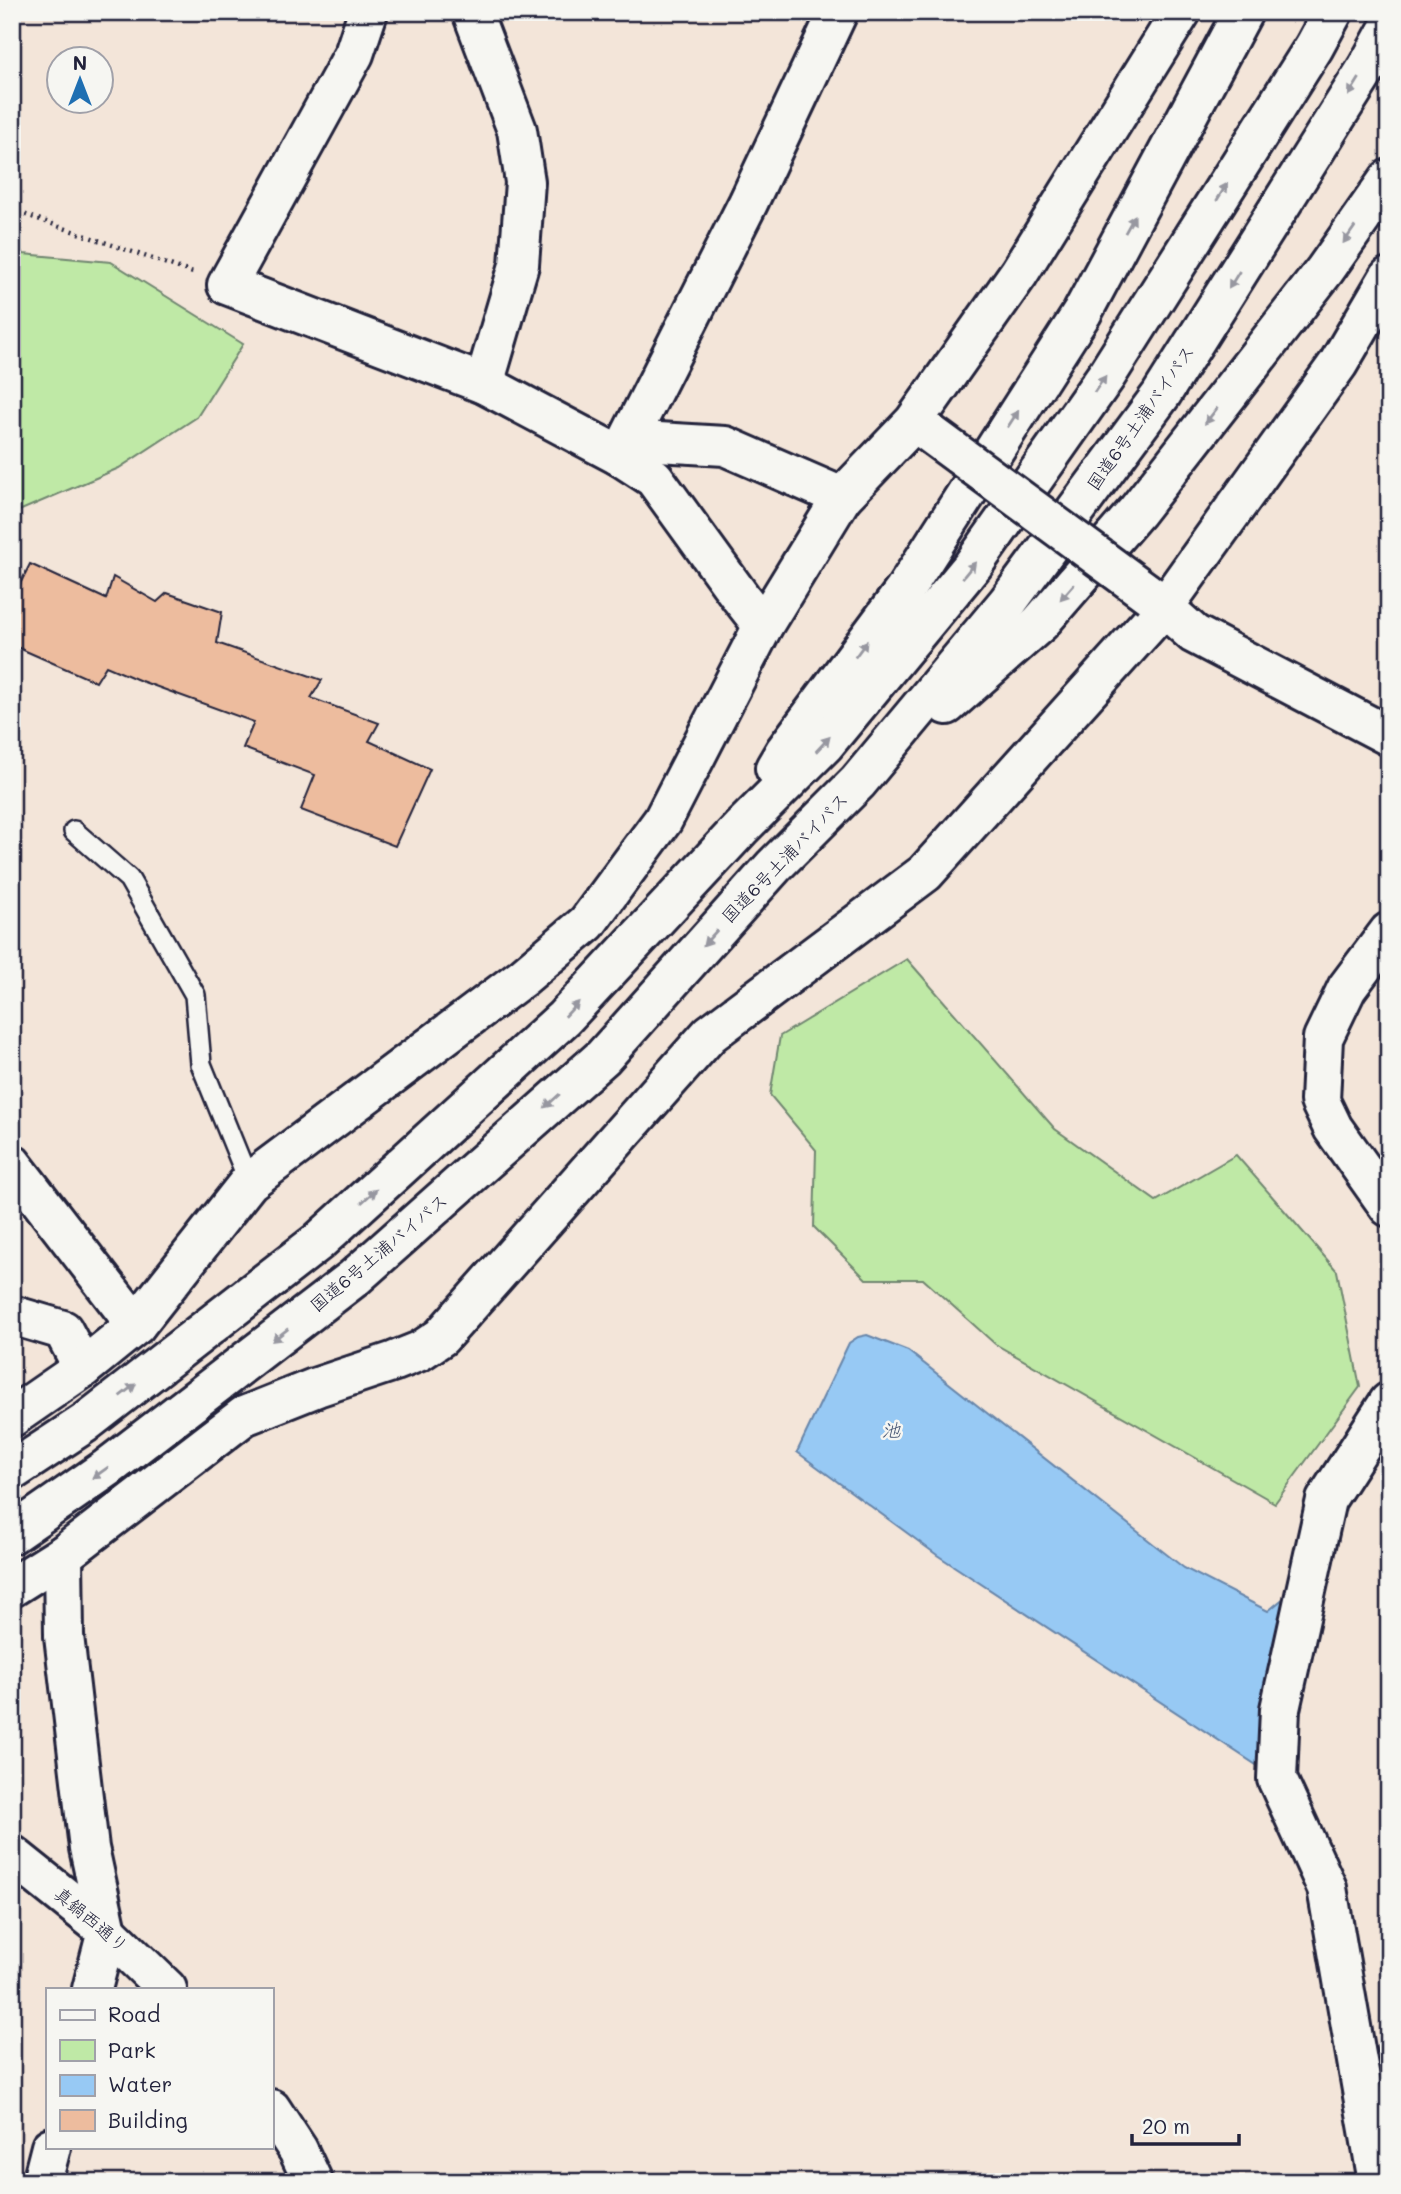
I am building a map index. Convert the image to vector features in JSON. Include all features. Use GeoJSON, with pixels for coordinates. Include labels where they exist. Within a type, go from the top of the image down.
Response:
{"type":"FeatureCollection","features":[{"type":"Feature","properties":{"kind":"main road"},"geometry":{"type":"LineString","coordinates":[[368,12],[354,54],[227,285],[484,384],[620,456],[654,478],[763,626]]}},
{"type":"Feature","properties":{"kind":"main road"},"geometry":{"type":"LineString","coordinates":[[472,12],[517,130],[525,182],[519,265],[484,384]]}},
{"type":"Feature","properties":{"kind":"main road"},"geometry":{"type":"LineString","coordinates":[[620,456],[748,203],[838,12]]}},
{"type":"Feature","properties":{"kind":"main road"},"geometry":{"type":"LineString","coordinates":[[12,1417],[83,1368],[136,1325],[249,1182],[523,977],[587,923],[663,820],[763,626],[842,497],[921,427],[1181,12]]}},
{"type":"Feature","properties":{"kind":"main road"},"geometry":{"type":"LineString","coordinates":[[741,828],[785,751],[904,591],[1082,313],[1243,12]]}},
{"type":"Feature","properties":{"kind":"main road"},"geometry":{"type":"LineString","coordinates":[[12,1471],[86,1423],[318,1242],[564,1018],[741,828],[825,744],[973,565],[1106,376],[1314,47],[1333,12]]}},
{"type":"Feature","properties":{"kind":"main road","name":"国道6号土浦バイパス"},"geometry":{"type":"LineString","coordinates":[[12,1534],[107,1468],[354,1278],[603,1056],[774,866],[858,782],[1007,603],[1161,395],[1389,29]]}},
{"type":"Feature","properties":{"kind":"main road"},"geometry":{"type":"LineString","coordinates":[[858,782],[1040,623],[1138,511],[1325,270],[1389,179]]}},
{"type":"Feature","properties":{"kind":"main road"},"geometry":{"type":"LineString","coordinates":[[12,1587],[63,1555],[244,1416],[396,1361],[420,1351],[441,1337],[710,1034],[925,873],[1157,601],[1338,365],[1389,277]]}},
{"type":"Feature","properties":{"kind":"main road"},"geometry":{"type":"LineString","coordinates":[[921,427],[1157,601],[1194,634],[1389,736]]}},
{"type":"Feature","properties":{"kind":"main road"},"geometry":{"type":"LineString","coordinates":[[620,456],[658,442],[725,446],[842,497]]}},
{"type":"Feature","properties":{"kind":"main road"},"geometry":{"type":"LineString","coordinates":[[1389,932],[1346,988],[1323,1038],[1320,1101],[1333,1128],[1389,1207]]}},
{"type":"Feature","properties":{"kind":"main road"},"geometry":{"type":"LineString","coordinates":[[12,1164],[136,1325]]}},
{"type":"Feature","properties":{"kind":"main road"},"geometry":{"type":"LineString","coordinates":[[12,1315],[64,1330],[83,1368]]}},
{"type":"Feature","properties":{"kind":"main road"},"geometry":{"type":"LineString","coordinates":[[1378,2182],[1327,1888],[1277,1779],[1280,1709],[1326,1500],[1389,1402]]}},
{"type":"Feature","properties":{"kind":"main road"},"geometry":{"type":"LineString","coordinates":[[63,1555],[64,1636],[89,1848],[107,1931],[92,1988]]}},
{"type":"Feature","properties":{"kind":"main road","name":"真鍋西通り"},"geometry":{"type":"LineString","coordinates":[[12,1855],[107,1931],[166,1988]]}},
{"type":"Feature","properties":{"kind":"main road"},"geometry":{"type":"LineString","coordinates":[[273,2112],[298,2150],[313,2182]]}},
{"type":"Feature","properties":{"kind":"main road"},"geometry":{"type":"LineString","coordinates":[[42,2182],[51,2148]]}},
{"type":"Feature","properties":{"kind":"lane"},"geometry":{"type":"LineString","coordinates":[[75,831],[129,879],[195,995],[201,1064],[249,1182]]}},
{"type":"Feature","properties":{"kind":"path"},"geometry":{"type":"LineString","coordinates":[[12,210],[227,285]]}},
{"type":"Feature","properties":{"kind":"green space"},"geometry":{"type":"Polygon","coordinates":[[[12,238],[23,254],[111,262],[243,344],[197,417],[119,468],[12,514],[12,238]]]}},
{"type":"Feature","properties":{"kind":"green space"},"geometry":{"type":"Polygon","coordinates":[[[907,959],[1055,1129],[1156,1201],[1236,1155],[1337,1271],[1360,1387],[1275,1503],[995,1344],[923,1279],[866,1279],[814,1227],[816,1150],[770,1095],[780,1036],[907,959]]]}},
{"type":"Feature","properties":{"kind":"water","name":"池"},"geometry":{"type":"Polygon","coordinates":[[[867,1335],[908,1351],[1184,1568],[1268,1611],[1301,1584],[1267,1772],[937,1555],[797,1452],[849,1343],[867,1335]]]}},
{"type":"Feature","properties":{"kind":"building"},"geometry":{"type":"Polygon","coordinates":[[[30,564],[106,599],[113,577],[157,602],[167,593],[222,612],[217,643],[322,680],[311,698],[379,723],[369,741],[430,769],[395,846],[301,810],[315,775],[243,748],[254,722],[106,666],[96,682],[12,645],[12,600],[30,564]]]}}]}
